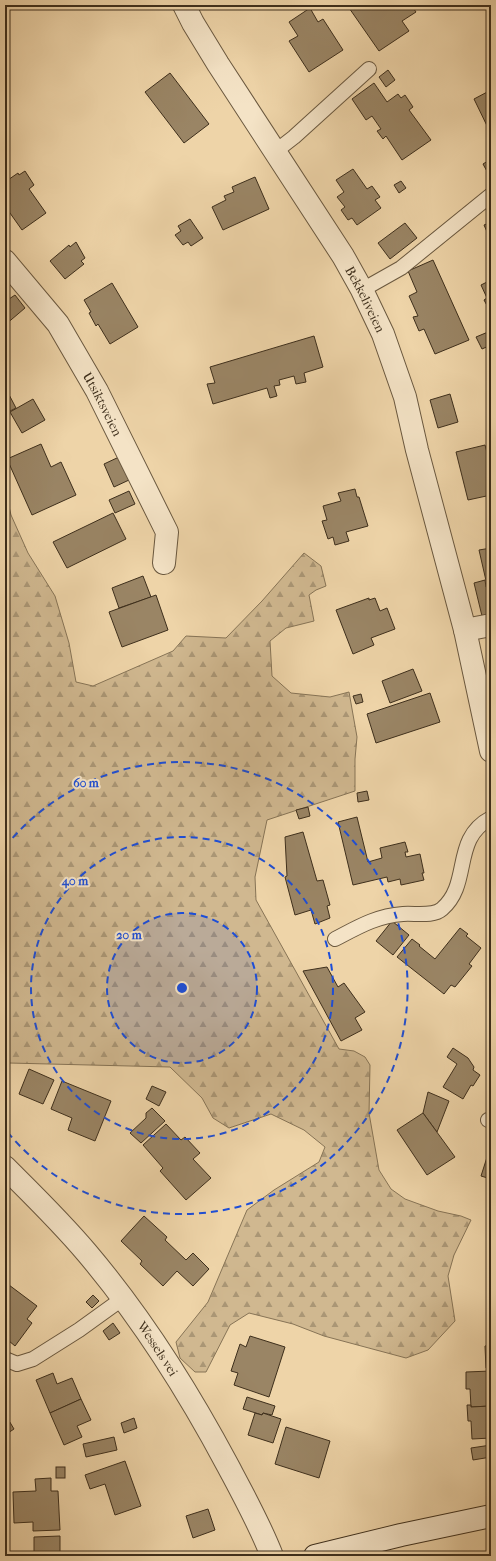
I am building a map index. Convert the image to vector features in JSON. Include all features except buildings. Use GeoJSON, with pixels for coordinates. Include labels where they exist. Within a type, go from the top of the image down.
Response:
{"type":"FeatureCollection","features":[{"type":"Feature","properties":{"kind":"street","name":"Bekkeliveien"},"geometry":{"type":"LineString","coordinates":[[184,5],[193,23],[215,58],[343,256],[362,290],[383,334],[405,397],[417,450],[465,630],[491,751]]}},
{"type":"Feature","properties":{"kind":"street","name":"Utsiktsveien"},"geometry":{"type":"LineString","coordinates":[[5,261],[58,324],[97,391],[167,532],[164,563]]}},
{"type":"Feature","properties":{"kind":"street"},"geometry":{"type":"LineString","coordinates":[[465,630],[491,625]]}},
{"type":"Feature","properties":{"kind":"street","name":"Wessels vei"},"geometry":{"type":"LineString","coordinates":[[5,1167],[44,1206],[87,1253],[158,1347],[188,1394],[239,1486],[264,1536],[272,1556]]}},
{"type":"Feature","properties":{"kind":"street"},"geometry":{"type":"LineString","coordinates":[[315,1556],[401,1535],[491,1516]]}},
{"type":"Feature","properties":{"kind":"lane"},"geometry":{"type":"LineString","coordinates":[[276,151],[294,137],[369,69]]}},
{"type":"Feature","properties":{"kind":"lane"},"geometry":{"type":"LineString","coordinates":[[362,290],[401,268],[491,195]]}},
{"type":"Feature","properties":{"kind":"lane"},"geometry":{"type":"LineString","coordinates":[[335,939],[375,919],[403,914],[427,914],[441,910],[452,899],[460,875],[469,837],[481,823],[491,818]]}},
{"type":"Feature","properties":{"kind":"lane"},"geometry":{"type":"LineString","coordinates":[[5,1359],[17,1364],[32,1359],[79,1330],[122,1299]]}},
{"type":"Feature","properties":{"kind":"green space"},"geometry":{"type":"Polygon","coordinates":[[[5,490],[11,515],[28,553],[55,596],[69,643],[76,682],[93,686],[173,651],[186,636],[226,638],[262,601],[304,553],[321,566],[326,586],[309,595],[314,621],[286,628],[270,641],[272,676],[291,693],[330,697],[349,692],[357,737],[355,791],[267,820],[255,877],[256,900],[339,1049],[354,1051],[365,1057],[370,1065],[369,1113],[379,1170],[391,1189],[405,1199],[438,1211],[461,1216],[471,1220],[454,1255],[448,1276],[455,1321],[428,1350],[406,1358],[324,1336],[293,1324],[249,1313],[230,1325],[206,1372],[195,1372],[180,1358],[176,1342],[208,1302],[247,1210],[274,1190],[319,1162],[325,1147],[304,1130],[271,1114],[229,1128],[213,1118],[202,1098],[170,1067],[9,1063],[5,1060],[5,490]]]}}]}
